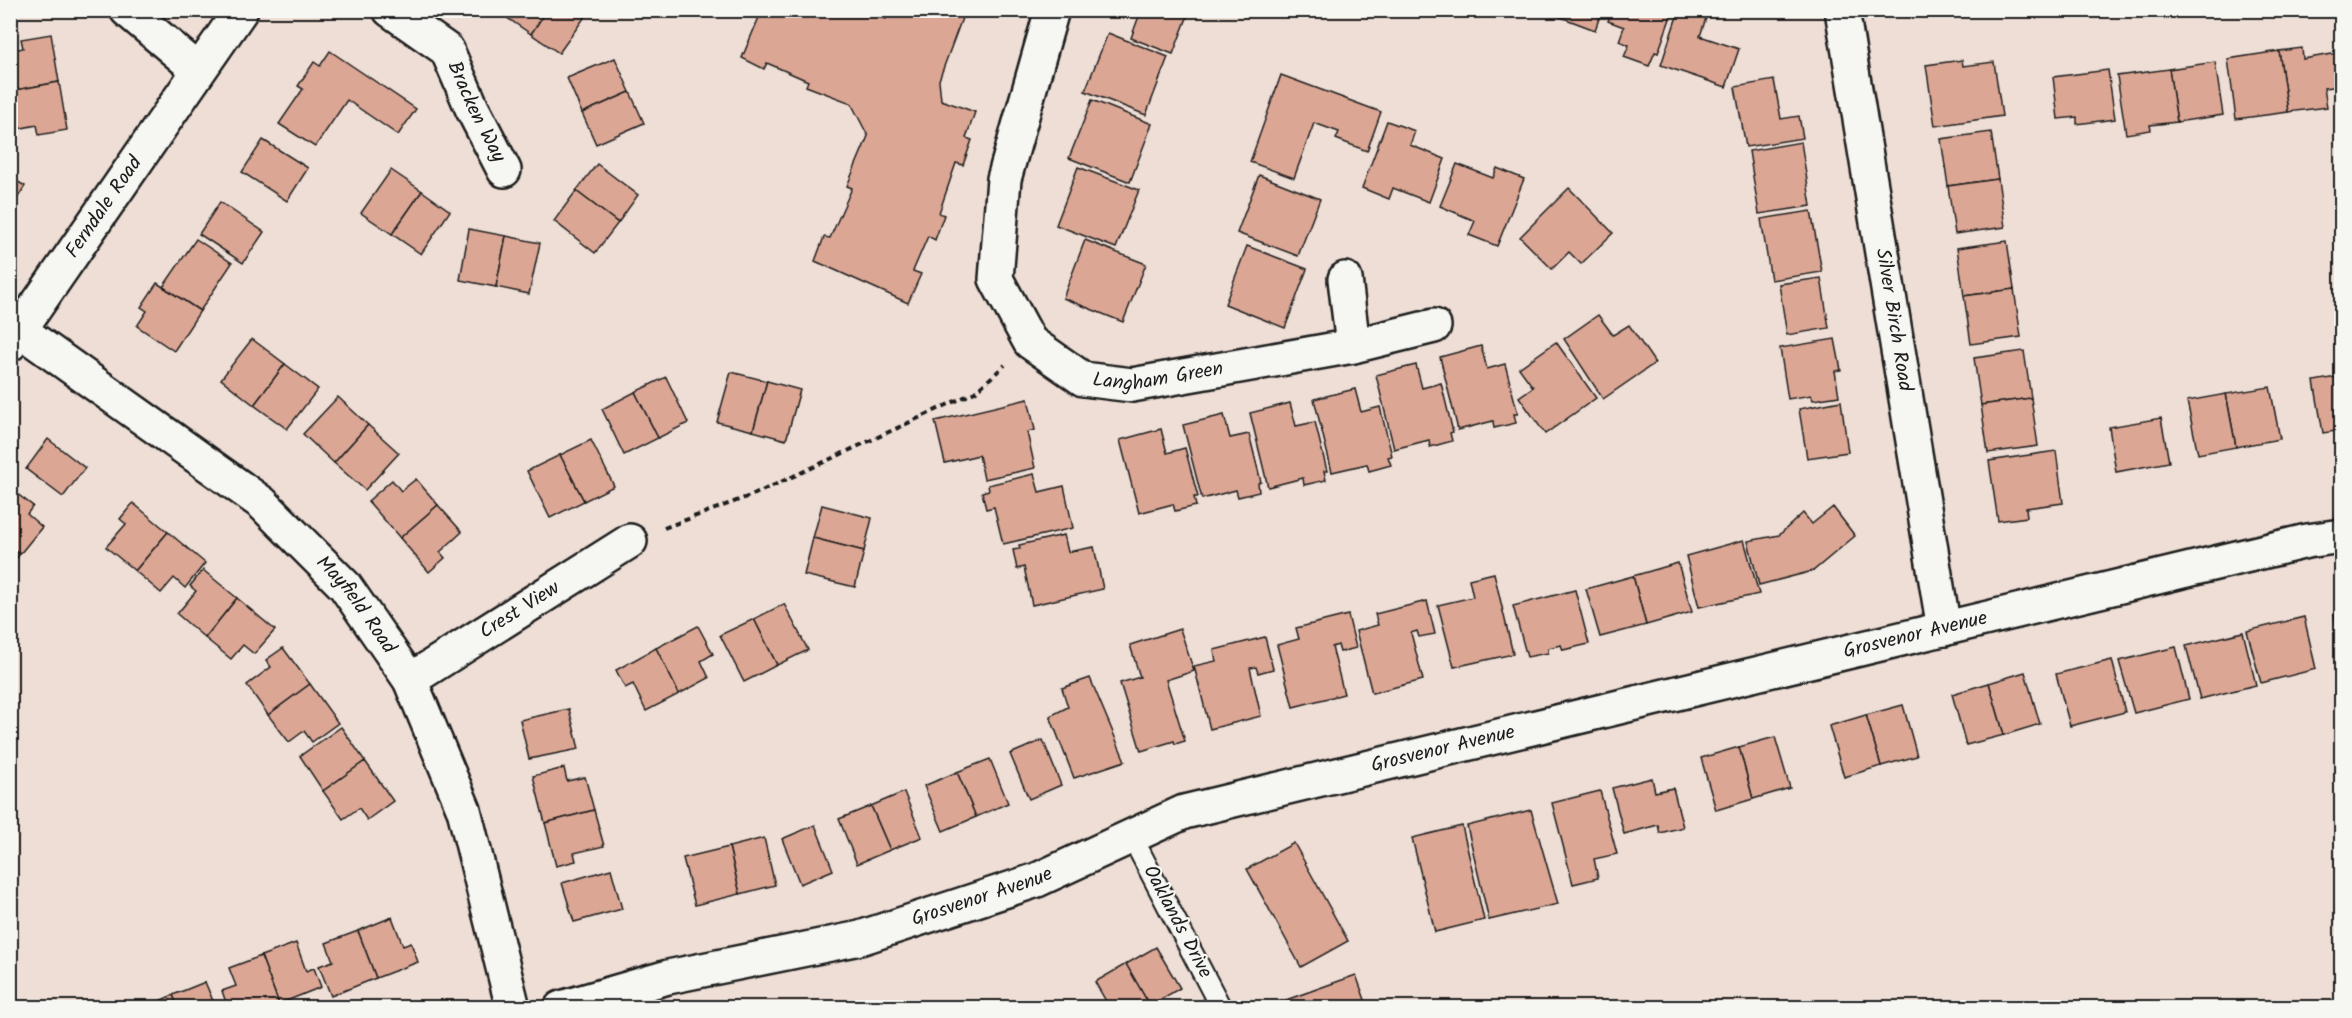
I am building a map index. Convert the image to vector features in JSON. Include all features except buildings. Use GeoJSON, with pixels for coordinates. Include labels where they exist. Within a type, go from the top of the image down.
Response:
{"type":"FeatureCollection","features":[{"type":"Feature","properties":{"kind":"street"},"geometry":{"type":"LineString","coordinates":[[126,10],[198,70]]}},
{"type":"Feature","properties":{"kind":"street","name":"Ferndale Road"},"geometry":{"type":"LineString","coordinates":[[16,337],[241,10]]}},
{"type":"Feature","properties":{"kind":"street","name":"Bracken Way"},"geometry":{"type":"LineString","coordinates":[[390,10],[447,50],[472,108],[504,170]]}},
{"type":"Feature","properties":{"kind":"street","name":"Langham Green"},"geometry":{"type":"LineString","coordinates":[[1052,10],[1004,179],[996,279],[1030,342],[1083,379],[1132,385],[1353,346],[1434,326]]}},
{"type":"Feature","properties":{"kind":"street","name":"Silver Birch Road"},"geometry":{"type":"LineString","coordinates":[[1842,10],[1944,629]]}},
{"type":"Feature","properties":{"kind":"street"},"geometry":{"type":"LineString","coordinates":[[1345,279],[1353,346]]}},
{"type":"Feature","properties":{"kind":"street","name":"Mayfield Road"},"geometry":{"type":"LineString","coordinates":[[16,337],[262,502],[345,585],[411,680],[464,810],[513,1008]]}},
{"type":"Feature","properties":{"kind":"street","name":"Grosvenor Avenue"},"geometry":{"type":"LineString","coordinates":[[561,1008],[668,977],[861,938],[1037,880],[1184,812],[2307,541],[2342,536]]}},
{"type":"Feature","properties":{"kind":"street","name":"Crest View"},"geometry":{"type":"LineString","coordinates":[[411,680],[630,541]]}},
{"type":"Feature","properties":{"kind":"lane","name":"Oaklands Drive"},"geometry":{"type":"LineString","coordinates":[[1132,837],[1221,1008]]}},
{"type":"Feature","properties":{"kind":"path"},"geometry":{"type":"LineString","coordinates":[[630,541],[755,494],[975,392],[1030,342]]}}]}
